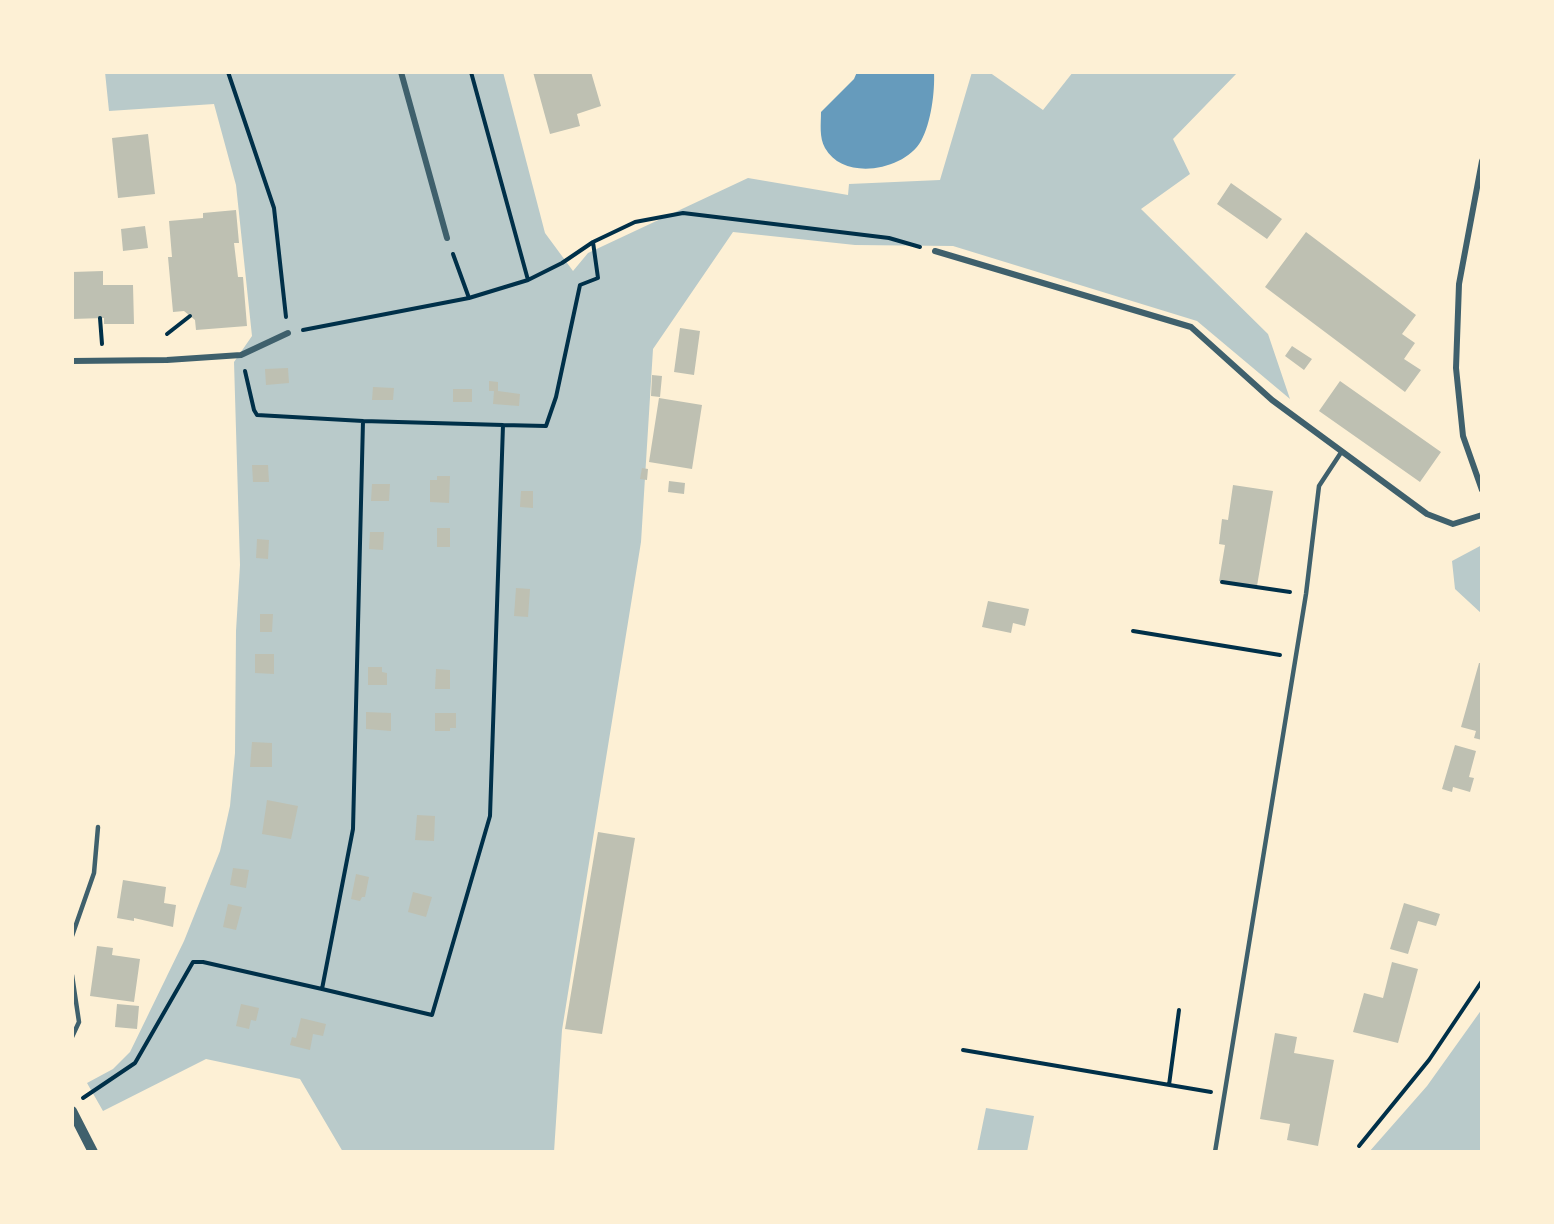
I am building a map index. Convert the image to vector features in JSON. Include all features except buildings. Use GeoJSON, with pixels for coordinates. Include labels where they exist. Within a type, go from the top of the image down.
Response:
{"type":"FeatureCollection","features":[{"type":"Feature","properties":{"kind":"street"},"geometry":{"type":"LineString","coordinates":[[401,72],[447,238]]}},
{"type":"Feature","properties":{"kind":"street"},"geometry":{"type":"LineString","coordinates":[[1482,161],[1459,284],[1456,368],[1462,436],[1482,490]]}},
{"type":"Feature","properties":{"kind":"street"},"geometry":{"type":"LineString","coordinates":[[935,251],[1191,327],[1272,400],[1440,521],[1453,524],[1482,515]]}},
{"type":"Feature","properties":{"kind":"street"},"geometry":{"type":"LineString","coordinates":[[72,361],[241,355],[288,333]]}},
{"type":"Feature","properties":{"kind":"street"},"geometry":{"type":"LineString","coordinates":[[72,1111],[93,1152]]}},
{"type":"Feature","properties":{"kind":"lane"},"geometry":{"type":"LineString","coordinates":[[1215,1152],[1306,594],[1319,486],[1342,451]]}},
{"type":"Feature","properties":{"kind":"lane"},"geometry":{"type":"LineString","coordinates":[[72,936],[94,873],[98,827]]}},
{"type":"Feature","properties":{"kind":"lane"},"geometry":{"type":"LineString","coordinates":[[72,975],[78,1022],[72,1037]]}},
{"type":"Feature","properties":{"kind":"path"},"geometry":{"type":"LineString","coordinates":[[228,72],[274,208],[288,333],[469,298],[528,280],[562,263],[593,242],[634,222],[683,213],[889,238],[935,251]]}},
{"type":"Feature","properties":{"kind":"path"},"geometry":{"type":"LineString","coordinates":[[471,72],[528,280]]}},
{"type":"Feature","properties":{"kind":"path"},"geometry":{"type":"LineString","coordinates":[[447,238],[469,298]]}},
{"type":"Feature","properties":{"kind":"path"},"geometry":{"type":"LineString","coordinates":[[241,355],[257,415],[363,421],[546,426],[556,398],[580,285],[598,278],[593,242]]}},
{"type":"Feature","properties":{"kind":"path"},"geometry":{"type":"LineString","coordinates":[[167,333],[190,316]]}},
{"type":"Feature","properties":{"kind":"path"},"geometry":{"type":"LineString","coordinates":[[100,318],[103,349]]}},
{"type":"Feature","properties":{"kind":"path"},"geometry":{"type":"LineString","coordinates":[[322,989],[353,829],[363,421]]}},
{"type":"Feature","properties":{"kind":"path"},"geometry":{"type":"LineString","coordinates":[[81,1100],[135,1063],[193,962],[203,962],[432,1015],[490,816],[503,425]]}},
{"type":"Feature","properties":{"kind":"path"},"geometry":{"type":"LineString","coordinates":[[1222,582],[1306,594]]}},
{"type":"Feature","properties":{"kind":"path"},"geometry":{"type":"LineString","coordinates":[[1133,631],[1296,657]]}},
{"type":"Feature","properties":{"kind":"path"},"geometry":{"type":"LineString","coordinates":[[1359,1146],[1429,1060],[1482,981]]}},
{"type":"Feature","properties":{"kind":"path"},"geometry":{"type":"LineString","coordinates":[[1169,1085],[1179,1010]]}},
{"type":"Feature","properties":{"kind":"path"},"geometry":{"type":"LineString","coordinates":[[963,1050],[1223,1094]]}},
{"type":"Feature","properties":{"kind":"shaded area"},"geometry":{"type":"Polygon","coordinates":[[[105,72],[503,72],[545,233],[573,271],[588,253],[748,178],[848,195],[849,184],[940,180],[972,72],[989,72],[1043,110],[1073,72],[1238,72],[1173,139],[1190,174],[1141,209],[1268,334],[1290,399],[1197,321],[953,246],[855,245],[733,232],[653,349],[641,542],[562,1030],[554,1152],[343,1152],[300,1079],[206,1059],[103,1111],[87,1083],[113,1069],[130,1052],[184,941],[220,851],[230,806],[235,753],[236,631],[240,565],[234,362],[252,336],[236,185],[214,104],[109,111],[105,72]]]}},
{"type":"Feature","properties":{"kind":"shaded area"},"geometry":{"type":"Polygon","coordinates":[[[1482,545],[1482,614],[1455,589],[1452,561],[1482,545]]]}},
{"type":"Feature","properties":{"kind":"shaded area"},"geometry":{"type":"Polygon","coordinates":[[[1482,1009],[1482,1152],[1369,1152],[1427,1086],[1482,1009]]]}},
{"type":"Feature","properties":{"kind":"shaded area"},"geometry":{"type":"Polygon","coordinates":[[[986,1108],[1034,1116],[1027,1152],[977,1152],[986,1108]]]}},
{"type":"Feature","properties":{"kind":"water"},"geometry":{"type":"Polygon","coordinates":[[[857,72],[934,72],[932,107],[921,141],[913,151],[889,165],[860,168],[846,165],[834,159],[823,144],[821,112],[854,79],[857,72]]]}}]}
